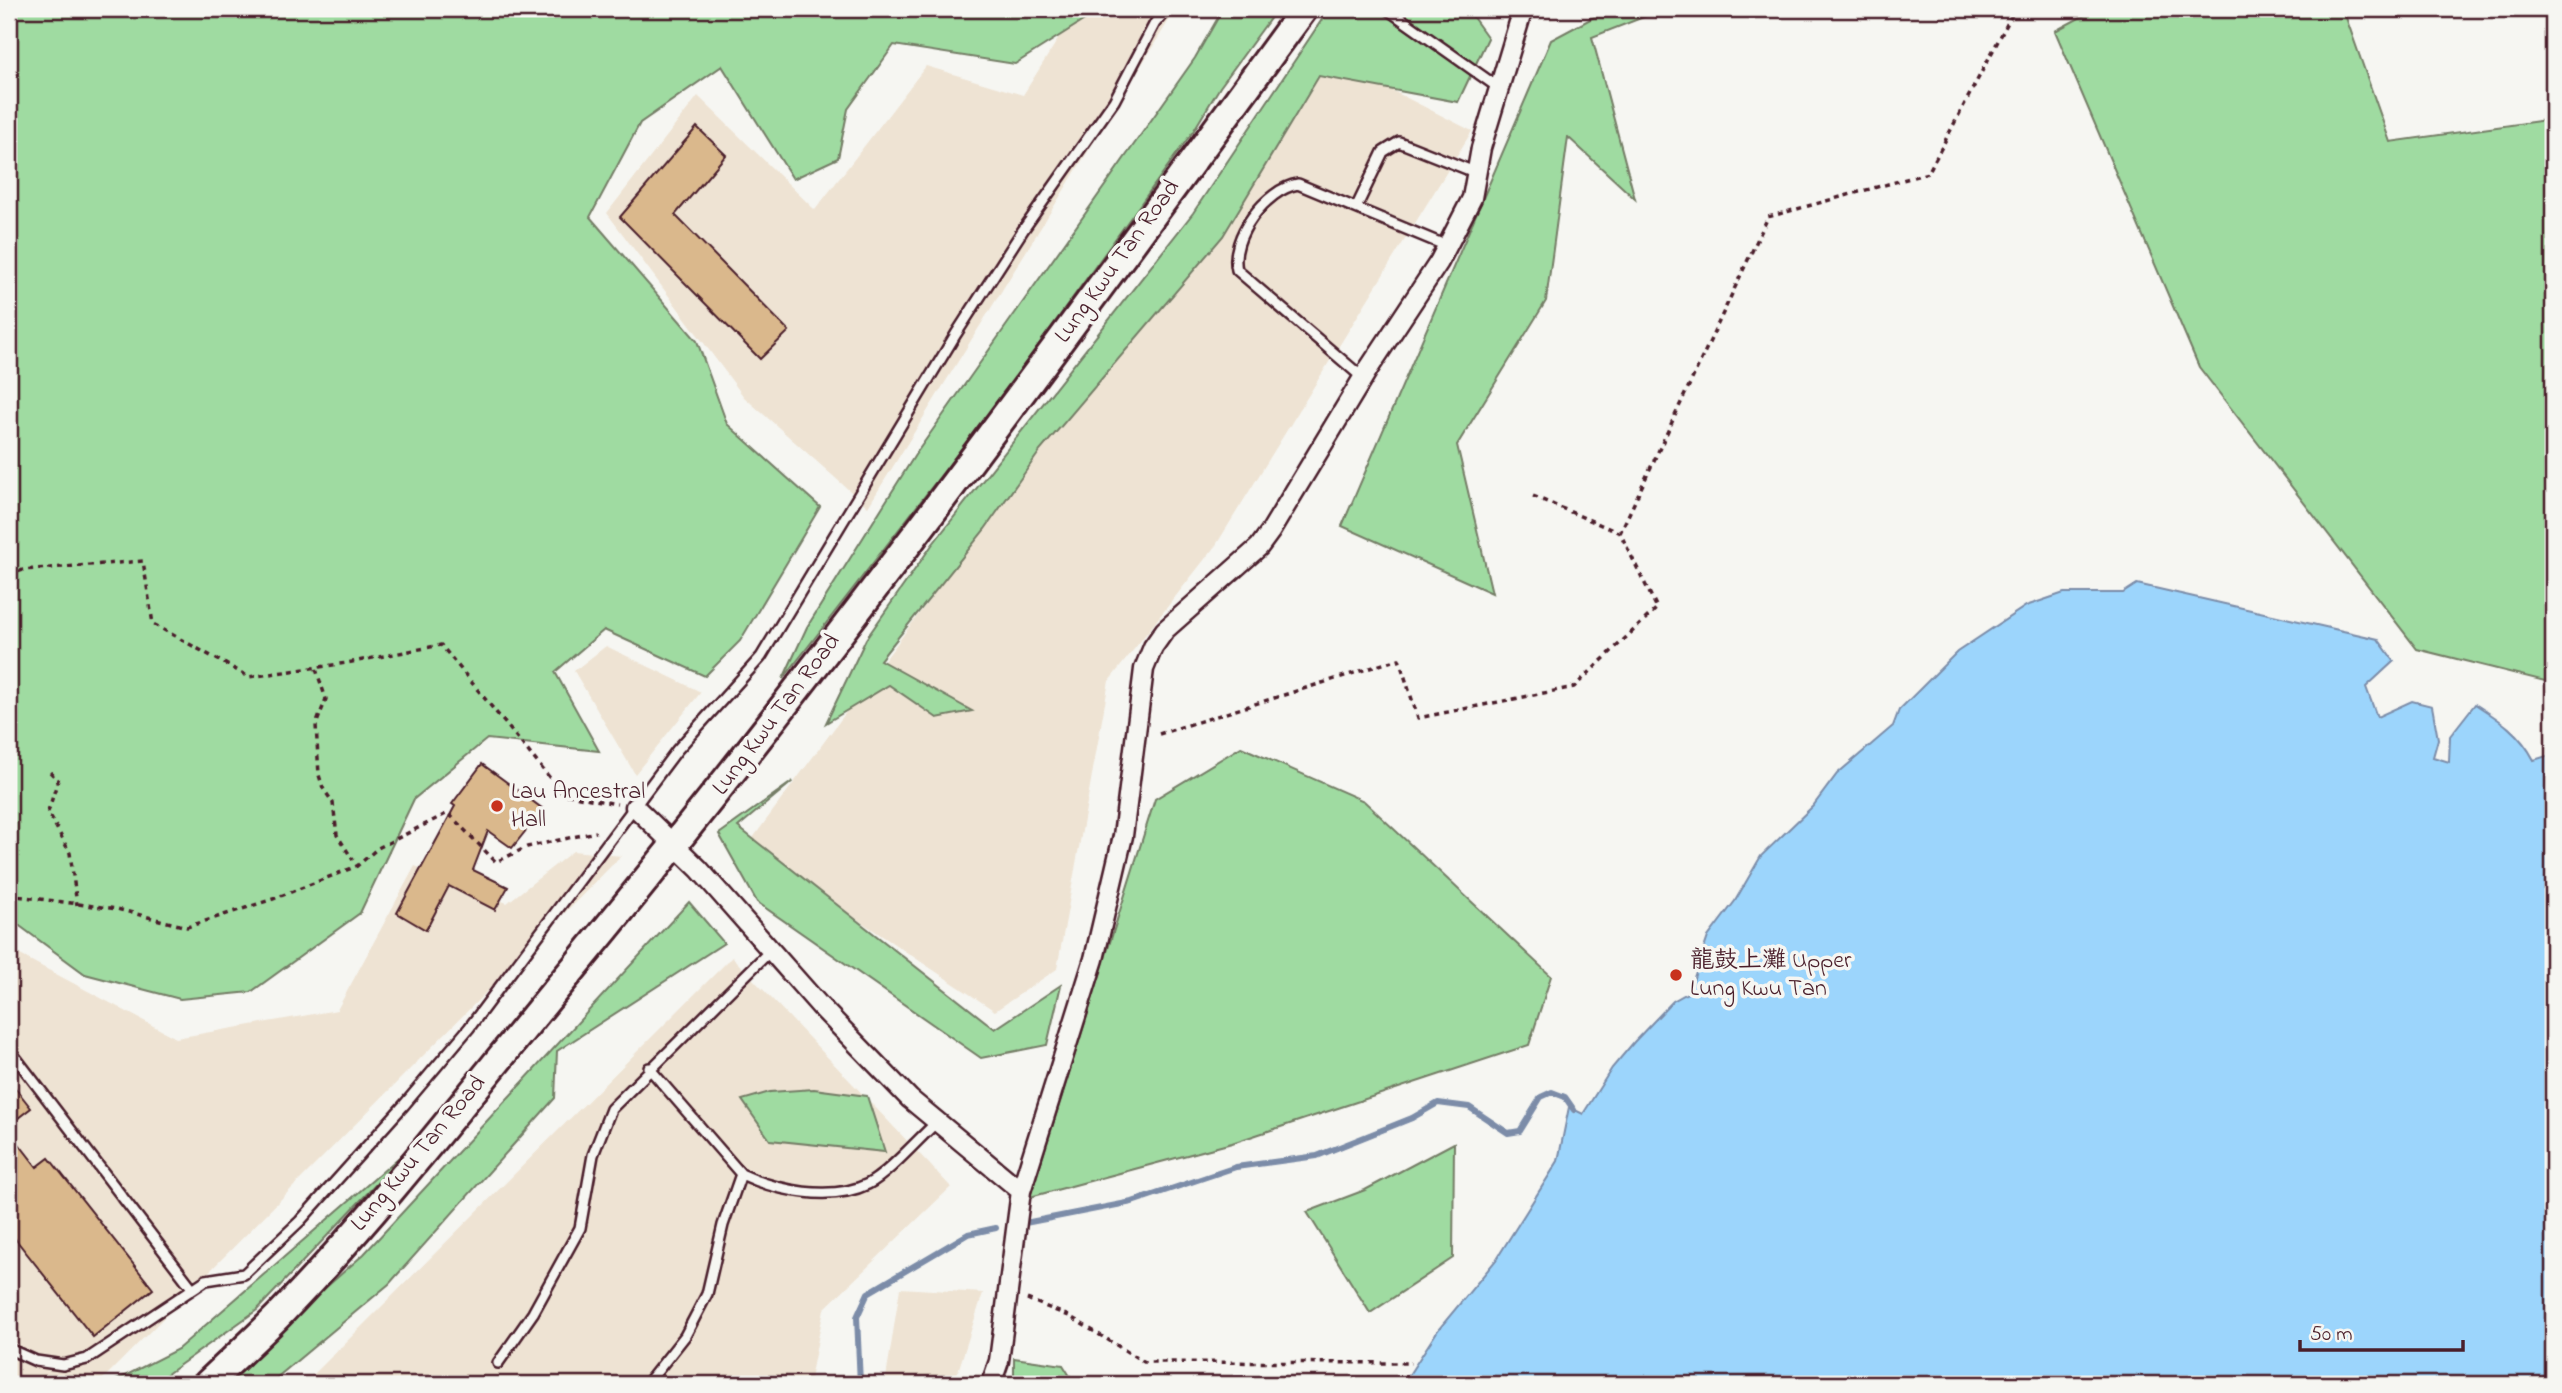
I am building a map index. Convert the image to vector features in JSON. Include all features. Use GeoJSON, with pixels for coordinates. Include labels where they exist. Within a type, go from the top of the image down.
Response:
{"type":"FeatureCollection","features":[{"type":"Feature","properties":{"kind":"street","name":"Lung Kwu Tan Road"},"geometry":{"type":"LineString","coordinates":[[207,1384],[283,1311],[387,1193],[675,846],[767,730],[1086,306],[1304,9]]}},
{"type":"Feature","properties":{"kind":"street"},"geometry":{"type":"LineString","coordinates":[[991,1384],[999,1361],[1021,1191],[1094,959],[1123,836],[1144,669],[1153,647],[1175,619],[1259,547],[1447,246],[1472,198],[1481,148],[1523,9]]}},
{"type":"Feature","properties":{"kind":"street"},"geometry":{"type":"LineString","coordinates":[[635,807],[675,846],[910,1100],[1021,1191]]}},
{"type":"Feature","properties":{"kind":"lane"},"geometry":{"type":"LineString","coordinates":[[9,1349],[36,1361],[63,1365],[87,1359],[192,1288],[213,1277],[244,1274],[300,1221],[469,1028],[677,750],[761,657],[956,334],[1023,230],[1114,101],[1156,23],[1167,9]]}},
{"type":"Feature","properties":{"kind":"lane"},"geometry":{"type":"LineString","coordinates":[[1387,9],[1499,88]]}},
{"type":"Feature","properties":{"kind":"lane"},"geometry":{"type":"LineString","coordinates":[[1356,208],[1383,152],[1399,142],[1477,173]]}},
{"type":"Feature","properties":{"kind":"lane"},"geometry":{"type":"LineString","coordinates":[[1363,378],[1242,278],[1234,260],[1236,250],[1262,203],[1280,188],[1298,184],[1447,246]]}},
{"type":"Feature","properties":{"kind":"lane"},"geometry":{"type":"LineString","coordinates":[[498,1363],[533,1313],[580,1228],[593,1155],[611,1109],[649,1068],[771,950]]}},
{"type":"Feature","properties":{"kind":"lane"},"geometry":{"type":"LineString","coordinates":[[9,1049],[192,1288]]}},
{"type":"Feature","properties":{"kind":"lane"},"geometry":{"type":"LineString","coordinates":[[649,1068],[741,1174],[772,1185],[810,1192],[844,1192],[870,1183],[937,1122]]}},
{"type":"Feature","properties":{"kind":"lane"},"geometry":{"type":"LineString","coordinates":[[647,1384],[685,1336],[707,1294],[723,1225],[741,1174]]}},
{"type":"Feature","properties":{"kind":"path"},"geometry":{"type":"LineString","coordinates":[[1620,533],[1768,217],[1928,173],[2014,9]]}},
{"type":"Feature","properties":{"kind":"path"},"geometry":{"type":"LineString","coordinates":[[1159,734],[1399,659],[1418,718],[1574,687],[1657,608],[1620,533],[1532,496]]}},
{"type":"Feature","properties":{"kind":"path"},"geometry":{"type":"LineString","coordinates":[[9,575],[23,570],[143,561],[153,624],[248,677],[316,668],[441,645],[563,794],[635,807]]}},
{"type":"Feature","properties":{"kind":"path"},"geometry":{"type":"LineString","coordinates":[[316,668],[326,699],[316,725],[319,775],[333,803],[337,835],[353,860]]}},
{"type":"Feature","properties":{"kind":"path"},"geometry":{"type":"LineString","coordinates":[[50,772],[58,780],[48,813],[70,853],[77,905]]}},
{"type":"Feature","properties":{"kind":"path"},"geometry":{"type":"LineString","coordinates":[[9,895],[117,909],[187,927],[273,899],[357,866],[378,848],[448,813],[496,862],[527,847],[586,833],[619,830]]}},
{"type":"Feature","properties":{"kind":"path"},"geometry":{"type":"LineString","coordinates":[[1007,1290],[1069,1316],[1144,1362],[1411,1363]]}},
{"type":"Feature","properties":{"kind":"shaded area"},"geometry":{"type":"Polygon","coordinates":[[[1077,9],[1176,9],[868,507],[744,397],[607,213],[698,96],[815,210],[926,66],[1023,95],[1077,9]]]}},
{"type":"Feature","properties":{"kind":"shaded area"},"geometry":{"type":"Polygon","coordinates":[[[1330,59],[1472,131],[1216,545],[1109,681],[1057,969],[995,1011],[747,846],[1330,59]]]}},
{"type":"Feature","properties":{"kind":"shaded area"},"geometry":{"type":"Polygon","coordinates":[[[606,646],[701,692],[635,774],[574,671],[606,646]]]}},
{"type":"Feature","properties":{"kind":"shaded area"},"geometry":{"type":"Polygon","coordinates":[[[573,851],[621,856],[98,1384],[26,1384],[9,1377],[9,949],[176,1038],[337,1010],[415,866],[507,903],[573,851]]]}},
{"type":"Feature","properties":{"kind":"shaded area"},"geometry":{"type":"Polygon","coordinates":[[[732,957],[951,1187],[824,1309],[809,1384],[304,1384],[732,957]]]}},
{"type":"Feature","properties":{"kind":"shaded area"},"geometry":{"type":"Polygon","coordinates":[[[900,1288],[983,1293],[954,1384],[885,1384],[900,1288]]]}},
{"type":"Feature","properties":{"kind":"green space"},"geometry":{"type":"Polygon","coordinates":[[[9,9],[1095,9],[1086,19],[1015,64],[894,45],[848,109],[838,158],[793,179],[722,66],[640,123],[590,217],[697,341],[727,424],[820,507],[740,641],[705,676],[604,630],[555,672],[599,751],[487,739],[414,799],[360,913],[251,992],[180,999],[85,974],[9,918],[9,9]]]}},
{"type":"Feature","properties":{"kind":"green space"},"geometry":{"type":"Polygon","coordinates":[[[1223,9],[1277,9],[1220,87],[1194,130],[993,408],[783,679],[807,627],[915,455],[1195,58],[1223,9]]]}},
{"type":"Feature","properties":{"kind":"green space"},"geometry":{"type":"Polygon","coordinates":[[[1329,9],[1467,9],[1488,38],[1458,102],[1319,76],[1223,236],[1040,451],[985,529],[880,660],[972,711],[937,718],[889,685],[826,723],[866,639],[932,545],[1193,213],[1329,9]]]}},
{"type":"Feature","properties":{"kind":"green space"},"geometry":{"type":"Polygon","coordinates":[[[1609,9],[1664,9],[1592,37],[1635,199],[1568,137],[1546,301],[1457,445],[1492,593],[1342,526],[1551,40],[1609,9]]]}},
{"type":"Feature","properties":{"kind":"green space"},"geometry":{"type":"Polygon","coordinates":[[[2096,9],[2343,9],[2390,142],[2553,119],[2553,683],[2417,649],[2199,367],[2055,31],[2096,9]]]}},
{"type":"Feature","properties":{"kind":"green space"},"geometry":{"type":"Polygon","coordinates":[[[1241,747],[1364,801],[1551,976],[1529,1045],[1232,1143],[1030,1197],[1155,799],[1241,747]]]}},
{"type":"Feature","properties":{"kind":"green space"},"geometry":{"type":"Polygon","coordinates":[[[793,781],[738,827],[995,1029],[1061,985],[1047,1045],[981,1058],[757,902],[719,834],[793,781]]]}},
{"type":"Feature","properties":{"kind":"green space"},"geometry":{"type":"Polygon","coordinates":[[[689,902],[724,943],[557,1051],[555,1098],[389,1284],[269,1384],[216,1384],[364,1254],[689,902]]]}},
{"type":"Feature","properties":{"kind":"green space"},"geometry":{"type":"Polygon","coordinates":[[[814,1089],[867,1096],[885,1152],[770,1140],[742,1100],[770,1092],[814,1089]]]}},
{"type":"Feature","properties":{"kind":"green space"},"geometry":{"type":"Polygon","coordinates":[[[1454,1143],[1453,1258],[1370,1313],[1307,1212],[1365,1190],[1454,1143]]]}},
{"type":"Feature","properties":{"kind":"green space"},"geometry":{"type":"Polygon","coordinates":[[[412,1146],[257,1310],[153,1384],[109,1384],[178,1349],[412,1146]]]}},
{"type":"Feature","properties":{"kind":"green space"},"geometry":{"type":"Polygon","coordinates":[[[1014,1358],[1063,1365],[1075,1384],[1014,1384],[1014,1358]]]}},
{"type":"Feature","properties":{"kind":"water"},"geometry":{"type":"Polygon","coordinates":[[[2137,584],[2378,639],[2394,661],[2366,687],[2377,717],[2412,701],[2432,706],[2438,739],[2433,757],[2449,762],[2450,736],[2475,704],[2516,735],[2534,760],[2553,754],[2553,1384],[1403,1384],[1438,1330],[1496,1260],[1558,1161],[1569,1107],[1583,1114],[1612,1068],[1634,1042],[1673,1001],[1689,992],[1708,937],[1735,901],[1761,856],[1813,806],[1837,774],[1893,726],[1899,710],[1957,652],[2026,606],[2064,593],[2123,593],[2137,584]]]}},
{"type":"Feature","properties":{"kind":"building"},"geometry":{"type":"Polygon","coordinates":[[[697,127],[726,155],[675,215],[789,331],[760,359],[620,217],[697,127]]]}},
{"type":"Feature","properties":{"kind":"building"},"geometry":{"type":"Polygon","coordinates":[[[482,764],[543,809],[512,848],[488,831],[473,870],[508,887],[495,910],[449,886],[426,930],[397,913],[455,806],[452,804],[482,764]]]}},
{"type":"Feature","properties":{"kind":"building"},"geometry":{"type":"Polygon","coordinates":[[[9,1080],[31,1108],[9,1125],[9,1080]]]}},
{"type":"Feature","properties":{"kind":"building"},"geometry":{"type":"Polygon","coordinates":[[[9,1131],[37,1167],[49,1158],[153,1289],[93,1337],[9,1231],[9,1131]]]}},
{"type":"Feature","properties":{"kind":"waterway"},"geometry":{"type":"LineString","coordinates":[[1020,1224],[1132,1202],[1236,1167],[1317,1156],[1412,1118],[1438,1103],[1469,1107],[1508,1133],[1520,1131],[1541,1097],[1552,1092],[1565,1097],[1574,1110]]}},
{"type":"Feature","properties":{"kind":"waterway"},"geometry":{"type":"LineString","coordinates":[[860,1384],[857,1317],[868,1293],[968,1234],[996,1228]]}},
{"type":"Feature","properties":{"kind":"place","name":"Lau Ancestral Hall"},"geometry":{"type":"Point","coordinates":[497,806]}},
{"type":"Feature","properties":{"kind":"place","name":"龍鼓上灘 Upper Lung Kwu Tan"},"geometry":{"type":"Point","coordinates":[1676,975]}}]}
